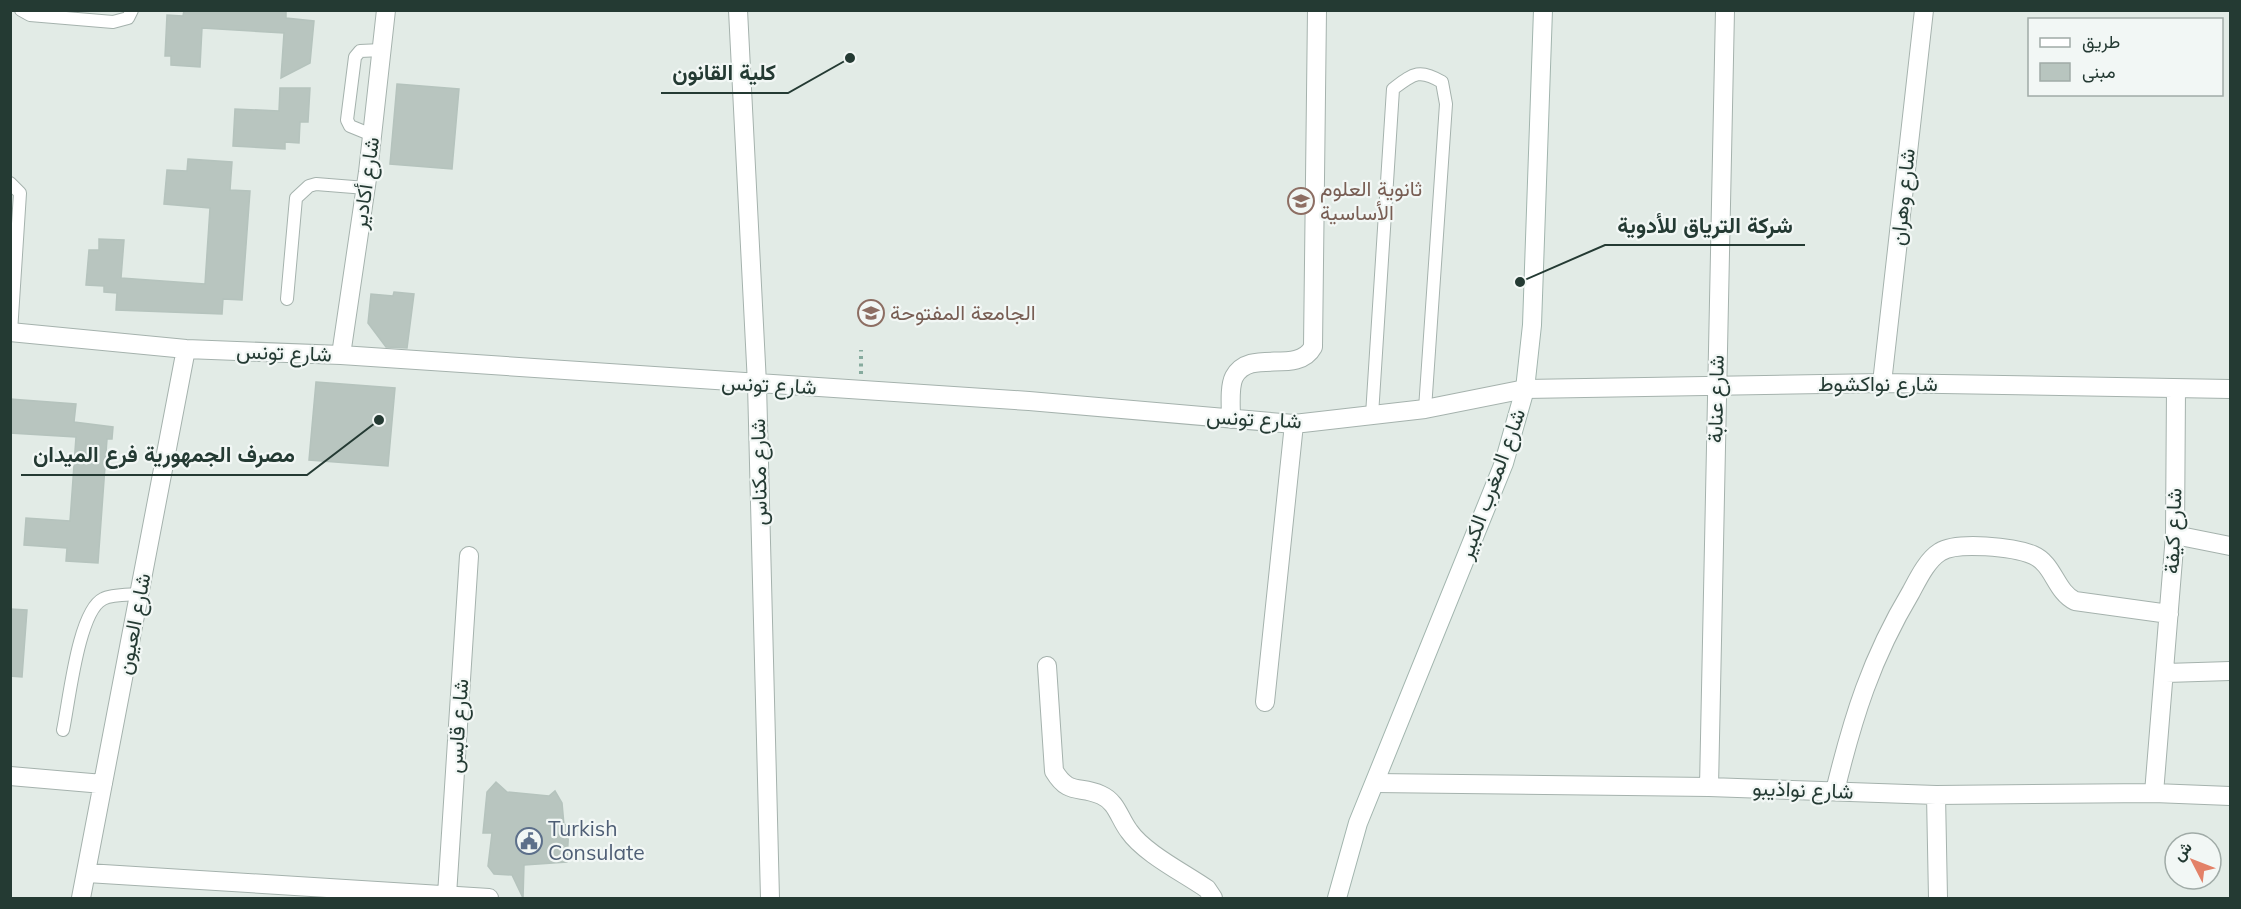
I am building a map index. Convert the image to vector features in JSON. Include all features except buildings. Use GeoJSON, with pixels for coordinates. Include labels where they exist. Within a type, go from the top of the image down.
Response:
{"type":"FeatureCollection","features":[{"type":"Feature","properties":{"kind":"street","name":"شارع أكادير"},"geometry":{"type":"LineString","coordinates":[[341,354],[366,188],[386,10]]}},
{"type":"Feature","properties":{"kind":"street","name":"شارع مكناس"},"geometry":{"type":"LineString","coordinates":[[738,10],[757,384],[770,898]]}},
{"type":"Feature","properties":{"kind":"street"},"geometry":{"type":"LineString","coordinates":[[1230,419],[1233,379],[1239,370],[1249,363],[1300,360],[1308,356],[1312,347],[1317,10]]}},
{"type":"Feature","properties":{"kind":"street","name":"شارع المغرب الكبير"},"geometry":{"type":"LineString","coordinates":[[1337,898],[1359,823],[1504,463],[1525,389],[1533,325],[1543,10]]}},
{"type":"Feature","properties":{"kind":"street","name":"شارع عنابة"},"geometry":{"type":"LineString","coordinates":[[1709,787],[1725,10]]}},
{"type":"Feature","properties":{"kind":"street","name":"شارع وهران"},"geometry":{"type":"LineString","coordinates":[[1882,383],[1924,10]]}},
{"type":"Feature","properties":{"kind":"street","name":"شارع تونس"},"geometry":{"type":"LineString","coordinates":[[11,332],[186,349],[341,354],[1029,401],[1294,424],[1425,409],[1525,389]]}},
{"type":"Feature","properties":{"kind":"street","name":"شارع العيون"},"geometry":{"type":"LineString","coordinates":[[81,898],[186,349]]}},
{"type":"Feature","properties":{"kind":"street","name":"شارع نواكشوط"},"geometry":{"type":"LineString","coordinates":[[1525,389],[1882,383],[2230,389]]}},
{"type":"Feature","properties":{"kind":"street","name":"شارع كيفة"},"geometry":{"type":"LineString","coordinates":[[2154,793],[2166,673],[2175,535],[2176,389]]}},
{"type":"Feature","properties":{"kind":"street"},"geometry":{"type":"LineString","coordinates":[[1265,702],[1294,424]]}},
{"type":"Feature","properties":{"kind":"street"},"geometry":{"type":"LineString","coordinates":[[2175,535],[2230,546]]}},
{"type":"Feature","properties":{"kind":"street"},"geometry":{"type":"LineString","coordinates":[[1836,791],[1854,717],[1882,645],[1924,571],[1941,551],[1963,546],[2030,554],[2046,564],[2064,593],[2076,601],[2169,614]]}},
{"type":"Feature","properties":{"kind":"street","name":"شارع قابس"},"geometry":{"type":"LineString","coordinates":[[447,896],[470,556]]}},
{"type":"Feature","properties":{"kind":"street"},"geometry":{"type":"LineString","coordinates":[[1047,666],[1054,771],[1062,783],[1075,790],[1100,794],[1113,803],[1128,831],[1139,842],[1207,889],[1213,898]]}},
{"type":"Feature","properties":{"kind":"street"},"geometry":{"type":"LineString","coordinates":[[2166,673],[2230,671]]}},
{"type":"Feature","properties":{"kind":"street"},"geometry":{"type":"LineString","coordinates":[[10,777],[103,784]]}},
{"type":"Feature","properties":{"kind":"street","name":"شارع نواذيبو"},"geometry":{"type":"LineString","coordinates":[[1376,783],[1709,787],[1936,795],[2154,793],[2230,796]]}},
{"type":"Feature","properties":{"kind":"street"},"geometry":{"type":"LineString","coordinates":[[1936,795],[1938,898]]}},
{"type":"Feature","properties":{"kind":"street"},"geometry":{"type":"LineString","coordinates":[[87,873],[489,898]]}},
{"type":"Feature","properties":{"kind":"lane"},"geometry":{"type":"LineString","coordinates":[[21,10],[30,15],[113,22],[128,18],[132,10]]}},
{"type":"Feature","properties":{"kind":"lane"},"geometry":{"type":"LineString","coordinates":[[372,135],[350,126],[347,120],[355,57],[360,51],[382,50]]}},
{"type":"Feature","properties":{"kind":"lane"},"geometry":{"type":"LineString","coordinates":[[1372,415],[1393,89],[1412,75],[1428,74],[1442,82],[1446,104],[1425,409]]}},
{"type":"Feature","properties":{"kind":"lane"},"geometry":{"type":"LineString","coordinates":[[10,183],[20,193],[11,332]]}},
{"type":"Feature","properties":{"kind":"lane"},"geometry":{"type":"LineString","coordinates":[[287,299],[296,198],[309,186],[316,184],[366,188]]}},
{"type":"Feature","properties":{"kind":"lane"},"geometry":{"type":"LineString","coordinates":[[63,730],[83,632],[91,611],[104,598],[140,594]]}},
{"type":"Feature","properties":{"kind":"place","name":"كلية القانون"},"geometry":{"type":"Point","coordinates":[850,58]}},
{"type":"Feature","properties":{"kind":"place","name":"ثانوية العلوم الأساسية"},"geometry":{"type":"Point","coordinates":[1301,201]}},
{"type":"Feature","properties":{"kind":"place","name":"شركة الترياق للأدوية"},"geometry":{"type":"Point","coordinates":[1520,282]}},
{"type":"Feature","properties":{"kind":"place","name":"الجامعة المفتوحة"},"geometry":{"type":"Point","coordinates":[871,313]}},
{"type":"Feature","properties":{"kind":"place","name":"مصرف الجمهورية فرع الميدان"},"geometry":{"type":"Point","coordinates":[379,420]}},
{"type":"Feature","properties":{"kind":"place","name":"Turkish Consulate"},"geometry":{"type":"Point","coordinates":[529,841]}}]}
